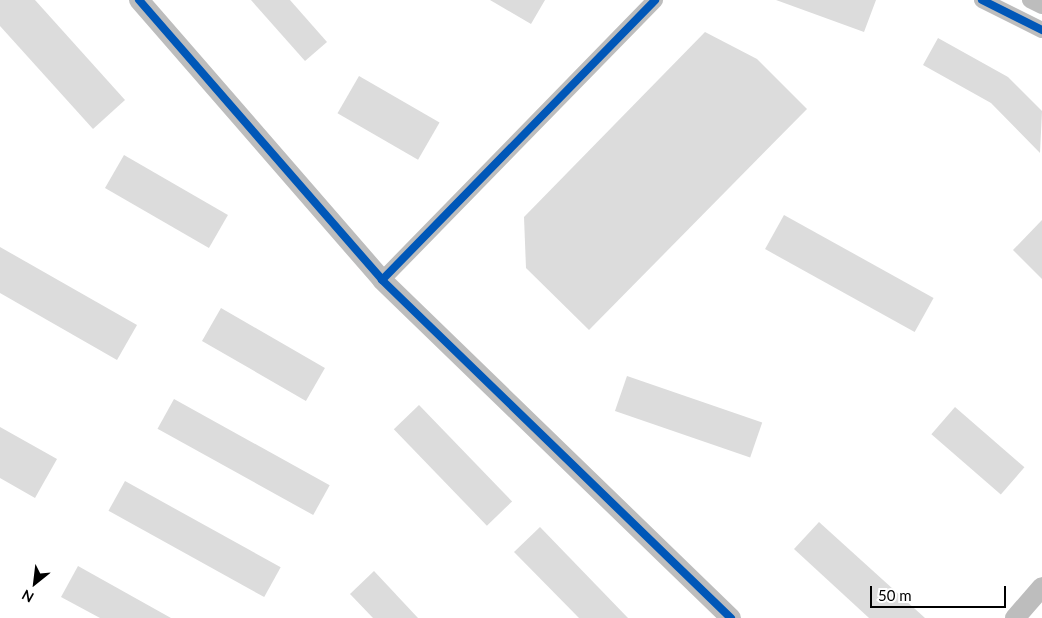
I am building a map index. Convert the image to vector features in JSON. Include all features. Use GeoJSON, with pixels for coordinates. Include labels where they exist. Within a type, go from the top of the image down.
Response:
{"type":"FeatureCollection","features":[{"type":"Feature","properties":{"kind":"street"},"geometry":{"type":"LineString","coordinates":[[139,0],[382,280],[731,618]]}},
{"type":"Feature","properties":{"kind":"street"},"geometry":{"type":"LineString","coordinates":[[382,280],[655,0]]}},
{"type":"Feature","properties":{"kind":"street"},"geometry":{"type":"LineString","coordinates":[[982,0],[1042,30]]}},
{"type":"Feature","properties":{"kind":"street"},"geometry":{"type":"LineString","coordinates":[[1030,0],[1042,6]]}},
{"type":"Feature","properties":{"kind":"street"},"geometry":{"type":"LineString","coordinates":[[1015,618],[1042,587]]}},
{"type":"Feature","properties":{"kind":"building"},"geometry":{"type":"Polygon","coordinates":[[[0,0],[35,0],[125,100],[93,129],[0,26],[0,0]]]}},
{"type":"Feature","properties":{"kind":"building"},"geometry":{"type":"Polygon","coordinates":[[[251,0],[290,0],[327,42],[305,61],[251,0]]]}},
{"type":"Feature","properties":{"kind":"building"},"geometry":{"type":"Polygon","coordinates":[[[490,0],[545,0],[531,24],[490,0]]]}},
{"type":"Feature","properties":{"kind":"building"},"geometry":{"type":"Polygon","coordinates":[[[776,0],[876,0],[864,32],[776,0]]]}},
{"type":"Feature","properties":{"kind":"building"},"geometry":{"type":"Polygon","coordinates":[[[705,32],[757,59],[807,109],[589,330],[526,268],[524,217],[705,32]]]}},
{"type":"Feature","properties":{"kind":"building"},"geometry":{"type":"Polygon","coordinates":[[[938,38],[1008,77],[1042,111],[1040,153],[991,103],[923,65],[938,38]]]}},
{"type":"Feature","properties":{"kind":"building"},"geometry":{"type":"Polygon","coordinates":[[[359,76],[440,122],[418,160],[338,113],[359,76]]]}},
{"type":"Feature","properties":{"kind":"building"},"geometry":{"type":"Polygon","coordinates":[[[124,155],[228,215],[209,248],[105,188],[124,155]]]}},
{"type":"Feature","properties":{"kind":"building"},"geometry":{"type":"Polygon","coordinates":[[[784,215],[934,298],[915,332],[765,249],[784,215]]]}},
{"type":"Feature","properties":{"kind":"building"},"geometry":{"type":"Polygon","coordinates":[[[1042,220],[1042,279],[1013,250],[1042,220]]]}},
{"type":"Feature","properties":{"kind":"building"},"geometry":{"type":"Polygon","coordinates":[[[0,247],[137,325],[117,360],[0,293],[0,247]]]}},
{"type":"Feature","properties":{"kind":"building"},"geometry":{"type":"Polygon","coordinates":[[[221,308],[325,368],[306,401],[202,341],[221,308]]]}},
{"type":"Feature","properties":{"kind":"building"},"geometry":{"type":"Polygon","coordinates":[[[627,376],[762,423],[750,458],[615,411],[627,376]]]}},
{"type":"Feature","properties":{"kind":"building"},"geometry":{"type":"Polygon","coordinates":[[[174,399],[330,485],[313,515],[158,429],[174,399]]]}},
{"type":"Feature","properties":{"kind":"building"},"geometry":{"type":"Polygon","coordinates":[[[419,405],[512,501],[487,526],[394,429],[419,405]]]}},
{"type":"Feature","properties":{"kind":"building"},"geometry":{"type":"Polygon","coordinates":[[[955,407],[1024,467],[1001,495],[931,434],[955,407]]]}},
{"type":"Feature","properties":{"kind":"building"},"geometry":{"type":"Polygon","coordinates":[[[0,427],[57,459],[35,498],[0,478],[0,427]]]}},
{"type":"Feature","properties":{"kind":"building"},"geometry":{"type":"Polygon","coordinates":[[[125,481],[281,567],[264,597],[109,511],[125,481]]]}},
{"type":"Feature","properties":{"kind":"building"},"geometry":{"type":"Polygon","coordinates":[[[819,522],[925,618],[869,618],[794,549],[819,522]]]}},
{"type":"Feature","properties":{"kind":"building"},"geometry":{"type":"Polygon","coordinates":[[[540,527],[628,618],[579,618],[514,552],[540,527]]]}},
{"type":"Feature","properties":{"kind":"building"},"geometry":{"type":"Polygon","coordinates":[[[78,566],[171,618],[100,618],[61,597],[78,566]]]}},
{"type":"Feature","properties":{"kind":"building"},"geometry":{"type":"Polygon","coordinates":[[[374,571],[418,618],[373,618],[350,594],[374,571]]]}},
{"type":"Feature","properties":{"kind":"cycle path"},"geometry":{"type":"LineString","coordinates":[[139,0],[382,280],[731,618]]}},
{"type":"Feature","properties":{"kind":"cycle path"},"geometry":{"type":"LineString","coordinates":[[382,280],[655,0]]}},
{"type":"Feature","properties":{"kind":"cycle path"},"geometry":{"type":"LineString","coordinates":[[982,0],[1042,30]]}}]}
